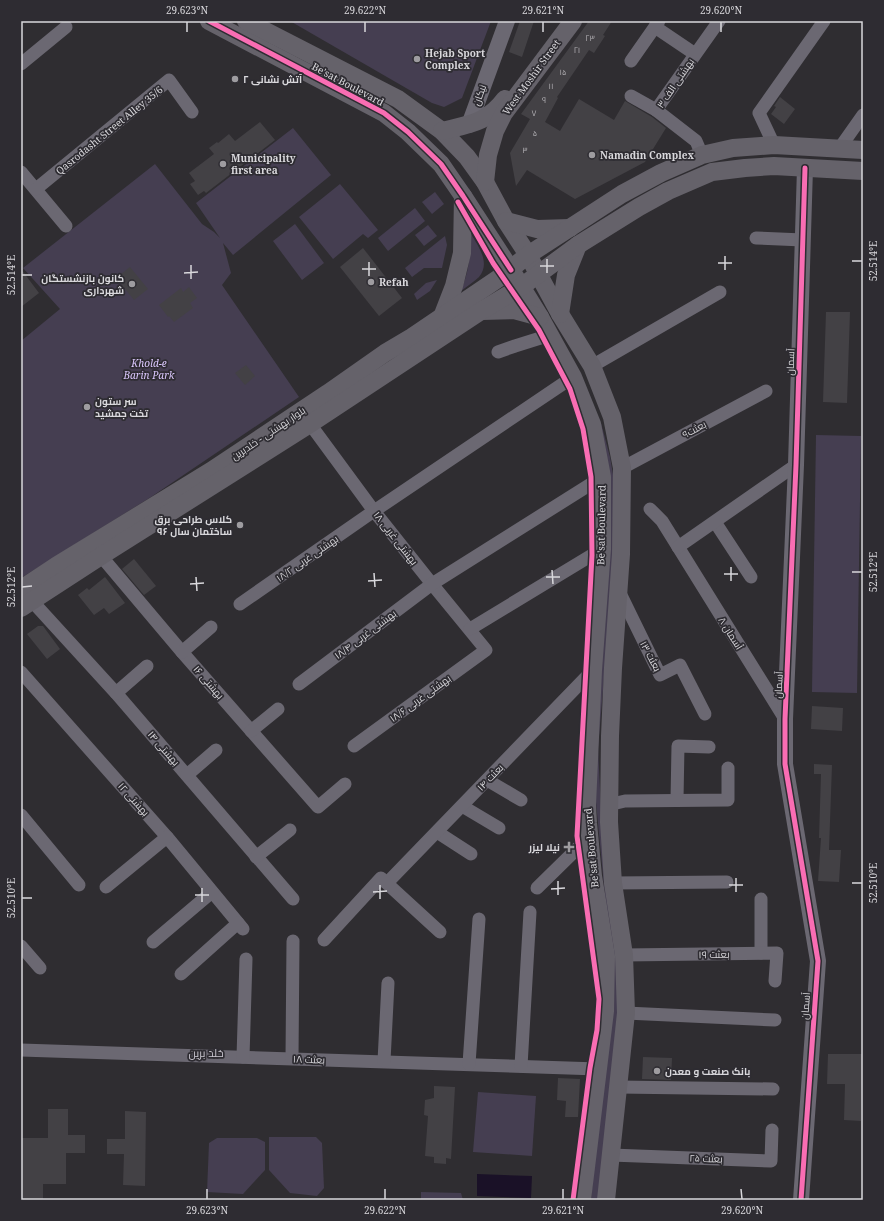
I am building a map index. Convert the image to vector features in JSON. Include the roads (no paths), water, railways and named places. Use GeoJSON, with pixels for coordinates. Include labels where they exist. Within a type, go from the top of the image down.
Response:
{"type":"FeatureCollection","features":[{"type":"Feature","properties":{"kind":"main road","name":"Be'sat Boulevard"},"geometry":{"type":"LineString","coordinates":[[208,21],[384,113],[408,132],[441,164],[464,196],[540,317],[574,376],[591,420],[602,477],[602,549],[593,670],[587,805],[594,886],[606,956],[605,1011],[582,1200]]}},
{"type":"Feature","properties":{"kind":"main road","name":"Be'sat Boulevard"},"geometry":{"type":"LineString","coordinates":[[246,21],[398,99],[442,131],[466,157],[485,182],[506,221],[539,274],[560,314],[592,366],[611,414],[622,468],[621,554],[612,675],[608,805],[613,883],[624,955],[626,1013],[606,1200]]}},
{"type":"Feature","properties":{"kind":"main road","name":"West Moshir Street"},"geometry":{"type":"LineString","coordinates":[[482,125],[499,107],[564,21]]}},
{"type":"Feature","properties":{"kind":"main road","name":"West Moshir Street"},"geometry":{"type":"LineString","coordinates":[[442,131],[482,125],[504,113],[573,21]]}},
{"type":"Feature","properties":{"kind":"main road","name":"West Moshir Street"},"geometry":{"type":"LineString","coordinates":[[482,125],[488,154],[485,182]]}},
{"type":"Feature","properties":{"kind":"main road","name":"بلوار بهشتی - خلدبرین"},"geometry":{"type":"LineString","coordinates":[[25,599],[101,556],[310,424],[416,344],[442,317],[511,270],[528,255],[622,194],[661,173],[702,156],[733,148],[774,145],[863,150]]}},
{"type":"Feature","properties":{"kind":"main road","name":"بلوار بهشتی - خلدبرین"},"geometry":{"type":"LineString","coordinates":[[25,599],[56,566],[211,471],[385,353],[416,344],[481,311],[539,274],[578,245],[639,207],[668,191],[712,172],[745,168],[774,166],[863,171]]}},
{"type":"Feature","properties":{"kind":"main road"},"geometry":{"type":"LineString","coordinates":[[442,317],[454,286],[462,253],[464,196]]}},
{"type":"Feature","properties":{"kind":"main road"},"geometry":{"type":"LineString","coordinates":[[506,221],[537,229],[570,228]]}},
{"type":"Feature","properties":{"kind":"main road"},"geometry":{"type":"LineString","coordinates":[[560,314],[566,276],[578,245]]}},
{"type":"Feature","properties":{"kind":"main road"},"geometry":{"type":"LineString","coordinates":[[481,311],[514,310],[540,317]]}},
{"type":"Feature","properties":{"kind":"main road"},"geometry":{"type":"LineString","coordinates":[[591,420],[611,414]]}},
{"type":"Feature","properties":{"kind":"main road"},"geometry":{"type":"LineString","coordinates":[[587,805],[608,805]]}},
{"type":"Feature","properties":{"kind":"street","name":"نیکان"},"geometry":{"type":"LineString","coordinates":[[482,125],[506,21]]}},
{"type":"Feature","properties":{"kind":"street","name":"بهشتی الف ۳"},"geometry":{"type":"LineString","coordinates":[[702,156],[696,141],[656,110],[719,21]]}},
{"type":"Feature","properties":{"kind":"street"},"geometry":{"type":"LineString","coordinates":[[774,145],[759,113],[824,21]]}},
{"type":"Feature","properties":{"kind":"street"},"geometry":{"type":"LineString","coordinates":[[631,61],[657,24],[695,54]]}},
{"type":"Feature","properties":{"kind":"street"},"geometry":{"type":"LineString","coordinates":[[21,64],[66,27]]}},
{"type":"Feature","properties":{"kind":"street","name":"Qasrodasht Street Alley 35/6"},"geometry":{"type":"LineString","coordinates":[[36,189],[169,80],[192,112]]}},
{"type":"Feature","properties":{"kind":"street"},"geometry":{"type":"LineString","coordinates":[[631,96],[656,110]]}},
{"type":"Feature","properties":{"kind":"street"},"geometry":{"type":"LineString","coordinates":[[839,149],[863,115]]}},
{"type":"Feature","properties":{"kind":"street","name":"آسمان"},"geometry":{"type":"LineString","coordinates":[[801,1200],[818,961],[785,764],[785,719],[796,465],[805,168]]}},
{"type":"Feature","properties":{"kind":"street"},"geometry":{"type":"LineString","coordinates":[[21,172],[66,226]]}},
{"type":"Feature","properties":{"kind":"street"},"geometry":{"type":"LineString","coordinates":[[756,238],[803,240]]}},
{"type":"Feature","properties":{"kind":"street"},"geometry":{"type":"LineString","coordinates":[[592,366],[720,292]]}},
{"type":"Feature","properties":{"kind":"street"},"geometry":{"type":"LineString","coordinates":[[498,352],[550,335]]}},
{"type":"Feature","properties":{"kind":"street","name":"بهشتی غربی ۱۸/۲"},"geometry":{"type":"LineString","coordinates":[[240,604],[374,511],[574,376]]}},
{"type":"Feature","properties":{"kind":"street","name":"بعثت۹"},"geometry":{"type":"LineString","coordinates":[[622,468],[766,391]]}},
{"type":"Feature","properties":{"kind":"street","name":"بهشتی غربی ۱۸"},"geometry":{"type":"LineString","coordinates":[[310,424],[374,511],[486,650]]}},
{"type":"Feature","properties":{"kind":"street"},"geometry":{"type":"LineString","coordinates":[[678,547],[796,465]]}},
{"type":"Feature","properties":{"kind":"street","name":"بهشتی غربی ۱۸/۴"},"geometry":{"type":"LineString","coordinates":[[298,684],[432,584],[602,477]]}},
{"type":"Feature","properties":{"kind":"street","name":"۸ آسمان"},"geometry":{"type":"LineString","coordinates":[[650,509],[662,521],[785,719]]}},
{"type":"Feature","properties":{"kind":"street"},"geometry":{"type":"LineString","coordinates":[[715,522],[751,577]]}},
{"type":"Feature","properties":{"kind":"street"},"geometry":{"type":"LineString","coordinates":[[470,630],[602,549]]}},
{"type":"Feature","properties":{"kind":"street","name":"۱۶ بهشتی"},"geometry":{"type":"LineString","coordinates":[[101,556],[182,652],[318,807],[345,784]]}},
{"type":"Feature","properties":{"kind":"street","name":"۱۳ بعثت"},"geometry":{"type":"LineString","coordinates":[[619,591],[660,675],[680,665],[705,714]]}},
{"type":"Feature","properties":{"kind":"street","name":"۱۴ بهشتی"},"geometry":{"type":"LineString","coordinates":[[25,599],[116,693],[293,899]]}},
{"type":"Feature","properties":{"kind":"street"},"geometry":{"type":"LineString","coordinates":[[182,652],[211,627]]}},
{"type":"Feature","properties":{"kind":"street","name":"بهشتی غربی ۱۸/۶"},"geometry":{"type":"LineString","coordinates":[[354,746],[486,650]]}},
{"type":"Feature","properties":{"kind":"street"},"geometry":{"type":"LineString","coordinates":[[116,693],[147,666]]}},
{"type":"Feature","properties":{"kind":"street","name":"بعثت ۱۴"},"geometry":{"type":"LineString","coordinates":[[387,883],[593,670]]}},
{"type":"Feature","properties":{"kind":"street","name":"۱۲ بهشتی"},"geometry":{"type":"LineString","coordinates":[[21,672],[167,837],[241,926],[181,974]]}},
{"type":"Feature","properties":{"kind":"street"},"geometry":{"type":"LineString","coordinates":[[251,730],[278,709]]}},
{"type":"Feature","properties":{"kind":"street"},"geometry":{"type":"LineString","coordinates":[[677,800],[678,746],[709,747]]}},
{"type":"Feature","properties":{"kind":"street"},"geometry":{"type":"LineString","coordinates":[[186,775],[216,750]]}},
{"type":"Feature","properties":{"kind":"street"},"geometry":{"type":"LineString","coordinates":[[608,805],[625,801],[728,800],[728,768]]}},
{"type":"Feature","properties":{"kind":"street"},"geometry":{"type":"LineString","coordinates":[[487,780],[520,800]]}},
{"type":"Feature","properties":{"kind":"street"},"geometry":{"type":"LineString","coordinates":[[462,806],[499,828]]}},
{"type":"Feature","properties":{"kind":"street"},"geometry":{"type":"LineString","coordinates":[[21,815],[78,885]]}},
{"type":"Feature","properties":{"kind":"street"},"geometry":{"type":"LineString","coordinates":[[256,857],[290,830]]}},
{"type":"Feature","properties":{"kind":"street"},"geometry":{"type":"LineString","coordinates":[[437,832],[470,854]]}},
{"type":"Feature","properties":{"kind":"street"},"geometry":{"type":"LineString","coordinates":[[106,887],[167,837]]}},
{"type":"Feature","properties":{"kind":"street"},"geometry":{"type":"LineString","coordinates":[[537,888],[589,837]]}},
{"type":"Feature","properties":{"kind":"street"},"geometry":{"type":"LineString","coordinates":[[324,940],[381,878],[440,932]]}},
{"type":"Feature","properties":{"kind":"street"},"geometry":{"type":"LineString","coordinates":[[613,883],[727,882]]}},
{"type":"Feature","properties":{"kind":"street"},"geometry":{"type":"LineString","coordinates":[[153,942],[212,892]]}},
{"type":"Feature","properties":{"kind":"street"},"geometry":{"type":"LineString","coordinates":[[761,899],[761,953]]}},
{"type":"Feature","properties":{"kind":"street"},"geometry":{"type":"LineString","coordinates":[[521,1066],[530,912]]}},
{"type":"Feature","properties":{"kind":"street"},"geometry":{"type":"LineString","coordinates":[[469,1064],[479,919]]}},
{"type":"Feature","properties":{"kind":"street"},"geometry":{"type":"LineString","coordinates":[[292,1058],[293,941]]}},
{"type":"Feature","properties":{"kind":"street"},"geometry":{"type":"LineString","coordinates":[[21,946],[40,968]]}},
{"type":"Feature","properties":{"kind":"street","name":"بعثت ۱۹"},"geometry":{"type":"LineString","coordinates":[[624,955],[777,953],[775,981]]}},
{"type":"Feature","properties":{"kind":"street"},"geometry":{"type":"LineString","coordinates":[[242,1056],[246,959]]}},
{"type":"Feature","properties":{"kind":"street"},"geometry":{"type":"LineString","coordinates":[[384,1061],[388,983]]}},
{"type":"Feature","properties":{"kind":"street"},"geometry":{"type":"LineString","coordinates":[[626,1013],[775,1020]]}},
{"type":"Feature","properties":{"kind":"street","name":"بعثت ۱۸"},"geometry":{"type":"LineString","coordinates":[[21,1050],[598,1068]]}},
{"type":"Feature","properties":{"kind":"street"},"geometry":{"type":"LineString","coordinates":[[618,1087],[773,1089]]}},
{"type":"Feature","properties":{"kind":"street","name":"۲۵ بعثت"},"geometry":{"type":"LineString","coordinates":[[611,1155],[771,1161],[772,1130]]}},
{"type":"Feature","properties":{"kind":"place","name":"Hejab Sport Complex"},"geometry":{"type":"Point","coordinates":[417,59]}},
{"type":"Feature","properties":{"kind":"place","name":"آتش نشانی ۲"},"geometry":{"type":"Point","coordinates":[235,79]}},
{"type":"Feature","properties":{"kind":"place","name":"Namadin Complex"},"geometry":{"type":"Point","coordinates":[592,155]}},
{"type":"Feature","properties":{"kind":"place","name":"Municipality first area"},"geometry":{"type":"Point","coordinates":[223,164]}},
{"type":"Feature","properties":{"kind":"place","name":"Refah"},"geometry":{"type":"Point","coordinates":[371,282]}},
{"type":"Feature","properties":{"kind":"place","name":"کانون بازنشستگان شهرداری"},"geometry":{"type":"Point","coordinates":[132,284]}},
{"type":"Feature","properties":{"kind":"place","name":"سر ستون تخت جمشید"},"geometry":{"type":"Point","coordinates":[87,407]}},
{"type":"Feature","properties":{"kind":"place","name":"کلاس طراحی برق ساختمان سال ۹۶"},"geometry":{"type":"Point","coordinates":[240,525]}},
{"type":"Feature","properties":{"kind":"place","name":"نیلا لیزر"},"geometry":{"type":"Point","coordinates":[569,847]}},
{"type":"Feature","properties":{"kind":"place","name":"بانک صنعت و معدن"},"geometry":{"type":"Point","coordinates":[657,1071]}},
{"type":"Feature","properties":{"kind":"district","name":"خلد برین"},"geometry":{"type":"Point","coordinates":[206,1053]}},
{"type":"Feature","properties":{"kind":"park label","name":"Khold-e Barin Park"},"geometry":{"type":"Point","coordinates":[149,368]}}]}
